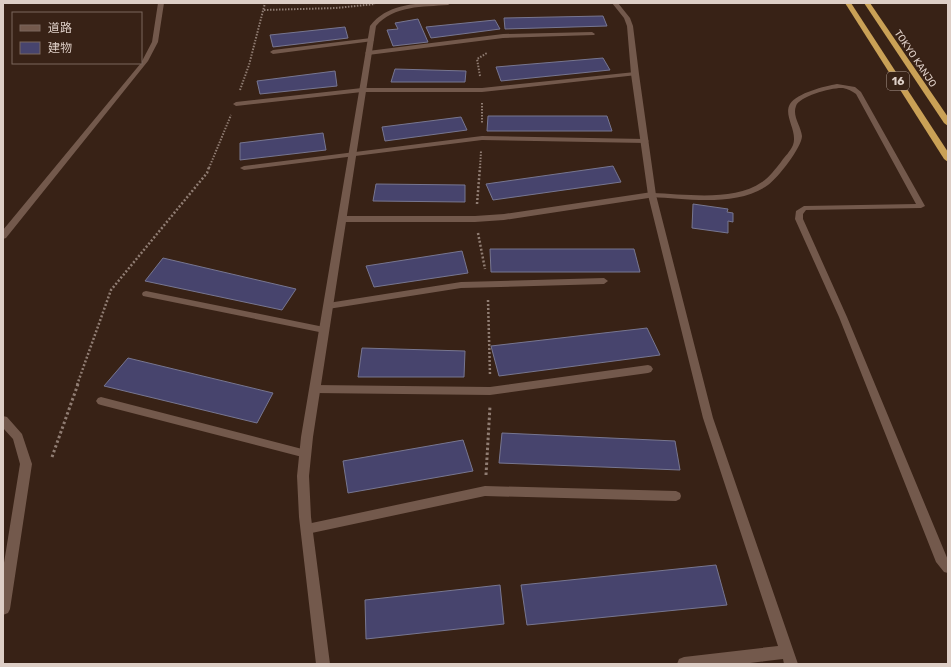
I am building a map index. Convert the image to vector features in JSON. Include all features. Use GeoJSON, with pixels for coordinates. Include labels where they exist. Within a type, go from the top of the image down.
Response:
{"type":"FeatureCollection","features":[{"type":"Feature","properties":{"kind":"highway","name":"16"},"geometry":{"type":"LineString","coordinates":[[848,3],[948,159]]}},
{"type":"Feature","properties":{"kind":"highway","name":"TOKYO KANJO"},"geometry":{"type":"LineString","coordinates":[[867,3],[948,123]]}},
{"type":"Feature","properties":{"kind":"street"},"geometry":{"type":"LineString","coordinates":[[3,236],[145,62],[155,42],[161,3]]}},
{"type":"Feature","properties":{"kind":"street"},"geometry":{"type":"LineString","coordinates":[[324,664],[307,529],[303,476],[351,155],[373,26],[376,21],[392,11],[402,8],[448,3]]}},
{"type":"Feature","properties":{"kind":"street"},"geometry":{"type":"LineString","coordinates":[[615,3],[627,18],[630,26],[635,74],[652,195],[706,411],[789,658],[684,664]]}},
{"type":"Feature","properties":{"kind":"street"},"geometry":{"type":"LineString","coordinates":[[342,219],[475,219],[652,195]]}},
{"type":"Feature","properties":{"kind":"street"},"geometry":{"type":"LineString","coordinates":[[3,420],[18,437],[26,464],[3,609]]}},
{"type":"Feature","properties":{"kind":"lane"},"geometry":{"type":"LineString","coordinates":[[368,53],[503,36],[592,34]]}},
{"type":"Feature","properties":{"kind":"lane"},"geometry":{"type":"LineString","coordinates":[[273,52],[371,40]]}},
{"type":"Feature","properties":{"kind":"lane"},"geometry":{"type":"LineString","coordinates":[[236,104],[362,90],[482,90],[635,74]]}},
{"type":"Feature","properties":{"kind":"lane"},"geometry":{"type":"LineString","coordinates":[[652,195],[736,195],[755,189],[772,178],[794,150],[798,142],[798,133],[791,108],[794,102],[798,99],[836,86],[850,87],[859,93],[921,206],[804,208],[799,213],[799,219],[843,317],[942,562],[948,568]]}},
{"type":"Feature","properties":{"kind":"lane"},"geometry":{"type":"LineString","coordinates":[[244,168],[482,138],[645,141]]}},
{"type":"Feature","properties":{"kind":"lane"},"geometry":{"type":"LineString","coordinates":[[328,306],[461,285],[604,281]]}},
{"type":"Feature","properties":{"kind":"lane"},"geometry":{"type":"LineString","coordinates":[[146,294],[324,330]]}},
{"type":"Feature","properties":{"kind":"lane"},"geometry":{"type":"LineString","coordinates":[[315,389],[490,391],[648,369]]}},
{"type":"Feature","properties":{"kind":"lane"},"geometry":{"type":"LineString","coordinates":[[101,401],[306,454]]}},
{"type":"Feature","properties":{"kind":"lane"},"geometry":{"type":"LineString","coordinates":[[307,529],[485,491],[676,496]]}},
{"type":"Feature","properties":{"kind":"path"},"geometry":{"type":"LineString","coordinates":[[52,457],[111,290],[207,173],[236,104],[249,65],[265,3]]}},
{"type":"Feature","properties":{"kind":"path"},"geometry":{"type":"LineString","coordinates":[[264,10],[336,8],[382,4]]}},
{"type":"Feature","properties":{"kind":"path"},"geometry":{"type":"LineString","coordinates":[[485,491],[490,391],[488,284],[475,219],[482,138],[482,90],[477,59],[492,50],[486,38]]}},
{"type":"Feature","properties":{"kind":"building"},"geometry":{"type":"Polygon","coordinates":[[[603,16],[607,26],[505,29],[504,18],[603,16]]]}},
{"type":"Feature","properties":{"kind":"building"},"geometry":{"type":"Polygon","coordinates":[[[418,19],[428,42],[393,46],[387,30],[398,29],[395,23],[418,19]]]}},
{"type":"Feature","properties":{"kind":"building"},"geometry":{"type":"Polygon","coordinates":[[[495,20],[500,29],[431,38],[426,27],[495,20]]]}},
{"type":"Feature","properties":{"kind":"building"},"geometry":{"type":"Polygon","coordinates":[[[345,27],[348,38],[273,47],[270,35],[345,27]]]}},
{"type":"Feature","properties":{"kind":"building"},"geometry":{"type":"Polygon","coordinates":[[[603,58],[610,70],[501,81],[496,67],[603,58]]]}},
{"type":"Feature","properties":{"kind":"building"},"geometry":{"type":"Polygon","coordinates":[[[395,69],[466,71],[465,82],[391,82],[395,69]]]}},
{"type":"Feature","properties":{"kind":"building"},"geometry":{"type":"Polygon","coordinates":[[[335,71],[337,86],[260,94],[257,81],[335,71]]]}},
{"type":"Feature","properties":{"kind":"building"},"geometry":{"type":"Polygon","coordinates":[[[488,116],[607,116],[612,131],[487,131],[488,116]]]}},
{"type":"Feature","properties":{"kind":"building"},"geometry":{"type":"Polygon","coordinates":[[[461,117],[467,130],[385,141],[382,127],[461,117]]]}},
{"type":"Feature","properties":{"kind":"building"},"geometry":{"type":"Polygon","coordinates":[[[323,133],[326,150],[240,160],[240,143],[323,133]]]}},
{"type":"Feature","properties":{"kind":"building"},"geometry":{"type":"Polygon","coordinates":[[[613,166],[621,182],[493,200],[486,184],[613,166]]]}},
{"type":"Feature","properties":{"kind":"building"},"geometry":{"type":"Polygon","coordinates":[[[376,184],[465,185],[465,202],[373,201],[376,184]]]}},
{"type":"Feature","properties":{"kind":"building"},"geometry":{"type":"Polygon","coordinates":[[[693,204],[728,209],[727,212],[733,213],[733,222],[728,221],[728,233],[692,228],[693,204]]]}},
{"type":"Feature","properties":{"kind":"building"},"geometry":{"type":"Polygon","coordinates":[[[490,249],[634,249],[640,272],[491,272],[490,249]]]}},
{"type":"Feature","properties":{"kind":"building"},"geometry":{"type":"Polygon","coordinates":[[[462,251],[468,273],[374,287],[366,266],[462,251]]]}},
{"type":"Feature","properties":{"kind":"building"},"geometry":{"type":"Polygon","coordinates":[[[163,258],[296,289],[282,310],[145,281],[163,258]]]}},
{"type":"Feature","properties":{"kind":"building"},"geometry":{"type":"Polygon","coordinates":[[[647,328],[660,355],[499,376],[491,346],[647,328]]]}},
{"type":"Feature","properties":{"kind":"building"},"geometry":{"type":"Polygon","coordinates":[[[362,348],[465,351],[464,377],[358,377],[362,348]]]}},
{"type":"Feature","properties":{"kind":"building"},"geometry":{"type":"Polygon","coordinates":[[[128,358],[273,393],[257,423],[104,386],[128,358]]]}},
{"type":"Feature","properties":{"kind":"building"},"geometry":{"type":"Polygon","coordinates":[[[502,433],[675,441],[680,470],[499,463],[502,433]]]}},
{"type":"Feature","properties":{"kind":"building"},"geometry":{"type":"Polygon","coordinates":[[[463,440],[473,471],[348,493],[343,461],[463,440]]]}},
{"type":"Feature","properties":{"kind":"building"},"geometry":{"type":"Polygon","coordinates":[[[716,565],[727,605],[527,625],[521,585],[716,565]]]}},
{"type":"Feature","properties":{"kind":"building"},"geometry":{"type":"Polygon","coordinates":[[[500,585],[504,624],[366,639],[365,600],[500,585]]]}}]}
